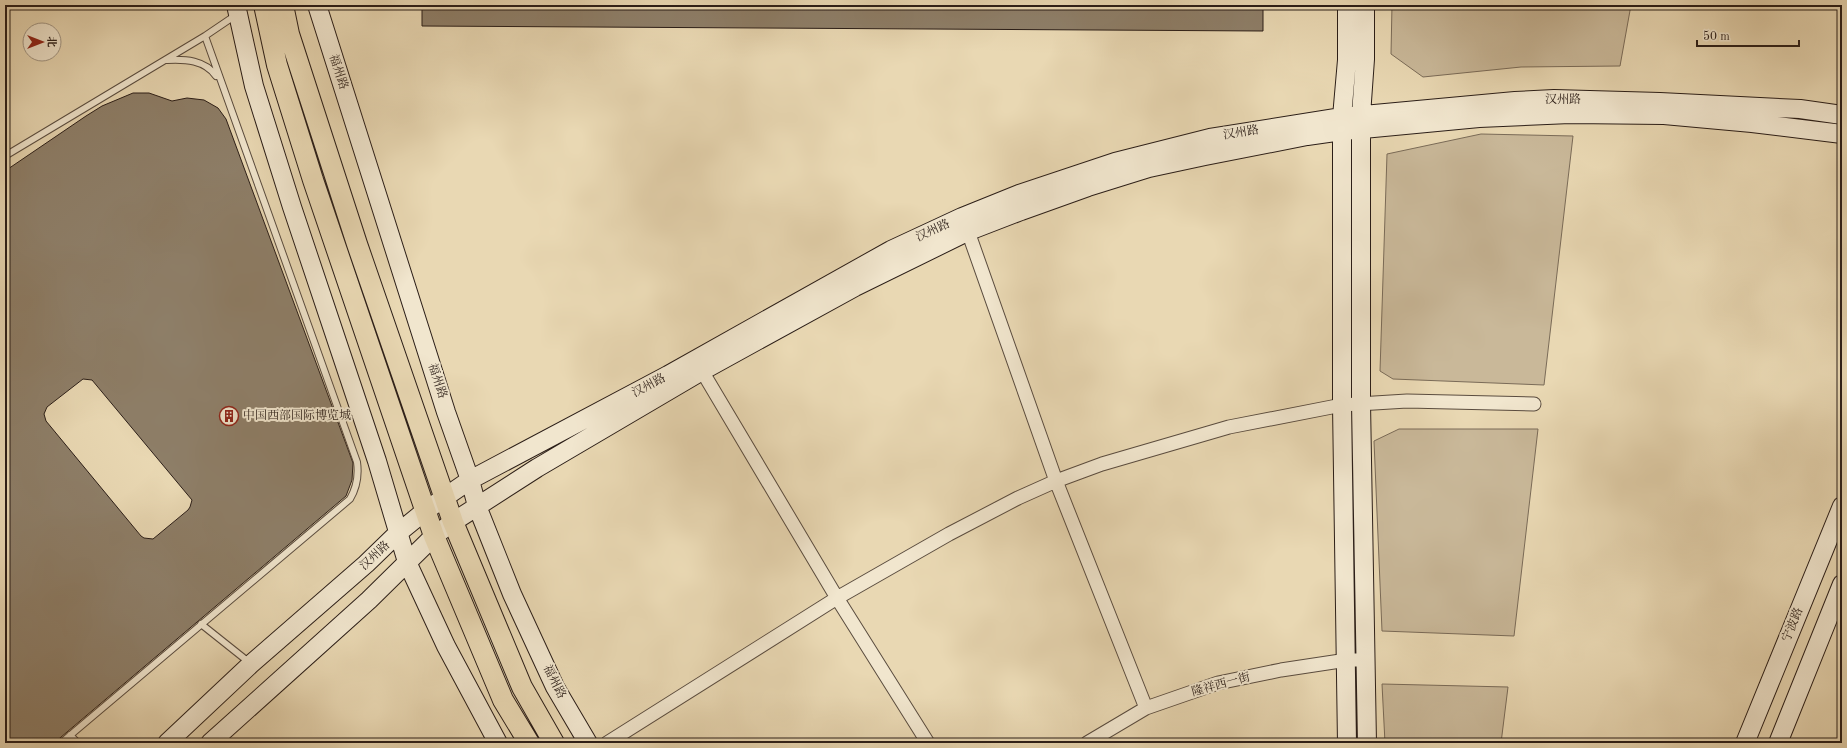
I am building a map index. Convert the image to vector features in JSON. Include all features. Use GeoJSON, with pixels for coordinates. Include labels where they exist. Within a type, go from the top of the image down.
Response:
{"type":"FeatureCollection","features":[{"type":"Feature","properties":{"kind":"main road"},"geometry":{"type":"LineString","coordinates":[[264,5],[277,65],[313,180],[434,536],[503,700],[529,743]]}},
{"type":"Feature","properties":{"kind":"main road"},"geometry":{"type":"LineString","coordinates":[[283,5],[289,34],[355,236],[453,522],[522,686],[554,743]]}},
{"type":"Feature","properties":{"kind":"main road","name":"福州路"},"geometry":{"type":"LineString","coordinates":[[317,5],[446,412],[470,480],[477,506],[512,594],[555,687],[588,743]]}},
{"type":"Feature","properties":{"kind":"main road"},"geometry":{"type":"LineString","coordinates":[[1347,5],[1347,60],[1342,124],[1342,405],[1347,660],[1347,743]]}},
{"type":"Feature","properties":{"kind":"main road"},"geometry":{"type":"LineString","coordinates":[[1365,5],[1365,59],[1361,122],[1361,404],[1367,743]]}},
{"type":"Feature","properties":{"kind":"main road"},"geometry":{"type":"LineString","coordinates":[[236,10],[259,101],[292,207],[377,461],[407,562],[446,646],[498,743]]}},
{"type":"Feature","properties":{"kind":"main road","name":"汉州路"},"geometry":{"type":"LineString","coordinates":[[167,743],[251,664],[366,564],[398,533],[425,510],[444,497],[470,480],[668,375],[891,250],[966,224],[1149,168],[1300,138],[1342,124],[1554,99],[1800,109],[1842,115]]}},
{"type":"Feature","properties":{"kind":"main road","name":"汉州路"},"geometry":{"type":"LineString","coordinates":[[1361,122],[1517,116],[1656,115],[1737,121],[1842,134]]}},
{"type":"Feature","properties":{"kind":"main road","name":"汉州路"},"geometry":{"type":"LineString","coordinates":[[210,743],[369,600],[434,536],[453,522],[537,468],[702,371],[966,224]]}},
{"type":"Feature","properties":{"kind":"main road","name":"宁波路"},"geometry":{"type":"LineString","coordinates":[[1745,743],[1842,506]]}},
{"type":"Feature","properties":{"kind":"main road"},"geometry":{"type":"LineString","coordinates":[[1778,743],[1842,584]]}},
{"type":"Feature","properties":{"kind":"street"},"geometry":{"type":"LineString","coordinates":[[966,224],[1056,481],[1146,708]]}},
{"type":"Feature","properties":{"kind":"street"},"geometry":{"type":"LineString","coordinates":[[702,371],[837,598],[928,743]]}},
{"type":"Feature","properties":{"kind":"street"},"geometry":{"type":"LineString","coordinates":[[608,743],[837,598],[970,523],[1018,498],[1056,481],[1102,464],[1229,427],[1342,405],[1407,401],[1534,404]]}},
{"type":"Feature","properties":{"kind":"street","name":"隆祥西一街"},"geometry":{"type":"LineString","coordinates":[[1087,743],[1146,708],[1218,683],[1281,670],[1347,660],[1366,660]]}},
{"type":"Feature","properties":{"kind":"lane"},"geometry":{"type":"LineString","coordinates":[[5,156],[205,36],[236,10]]}},
{"type":"Feature","properties":{"kind":"lane"},"geometry":{"type":"LineString","coordinates":[[61,743],[350,499],[355,492],[358,471],[357,462],[205,36]]}},
{"type":"Feature","properties":{"kind":"lane"},"geometry":{"type":"LineString","coordinates":[[165,60],[181,59],[203,65],[212,71],[221,83]]}},
{"type":"Feature","properties":{"kind":"lane"},"geometry":{"type":"LineString","coordinates":[[201,624],[251,664]]}},
{"type":"Feature","properties":{"kind":"lane"},"geometry":{"type":"LineString","coordinates":[[70,735],[78,743]]}},
{"type":"Feature","properties":{"kind":"shaded area"},"geometry":{"type":"Polygon","coordinates":[[[1392,5],[1631,5],[1620,66],[1521,67],[1423,77],[1391,54],[1392,5]]]}},
{"type":"Feature","properties":{"kind":"shaded area"},"geometry":{"type":"Polygon","coordinates":[[[1481,134],[1573,136],[1544,385],[1393,379],[1380,371],[1387,154],[1481,134]]]}},
{"type":"Feature","properties":{"kind":"shaded area"},"geometry":{"type":"Polygon","coordinates":[[[1399,429],[1538,429],[1514,636],[1382,631],[1374,441],[1399,429]]]}},
{"type":"Feature","properties":{"kind":"shaded area"},"geometry":{"type":"Polygon","coordinates":[[[1382,684],[1508,687],[1501,743],[1385,743],[1382,684]]]}},
{"type":"Feature","properties":{"kind":"building"},"geometry":{"type":"Polygon","coordinates":[[[422,5],[1263,5],[1263,31],[422,26],[422,5]]]}},
{"type":"Feature","properties":{"kind":"building","name":"中国西部国际博览城"},"geometry":{"type":"Polygon","coordinates":[[[133,93],[149,93],[172,101],[187,98],[204,100],[218,108],[226,119],[353,463],[352,480],[346,496],[54,743],[5,743],[5,171],[102,106],[133,93]],[[83,379],[47,407],[44,414],[46,421],[141,536],[144,538],[153,539],[188,510],[192,500],[92,380],[83,379]]]}},
{"type":"Feature","properties":{"kind":"place","name":"中国西部国际博览城"},"geometry":{"type":"Point","coordinates":[229,416]}}]}
